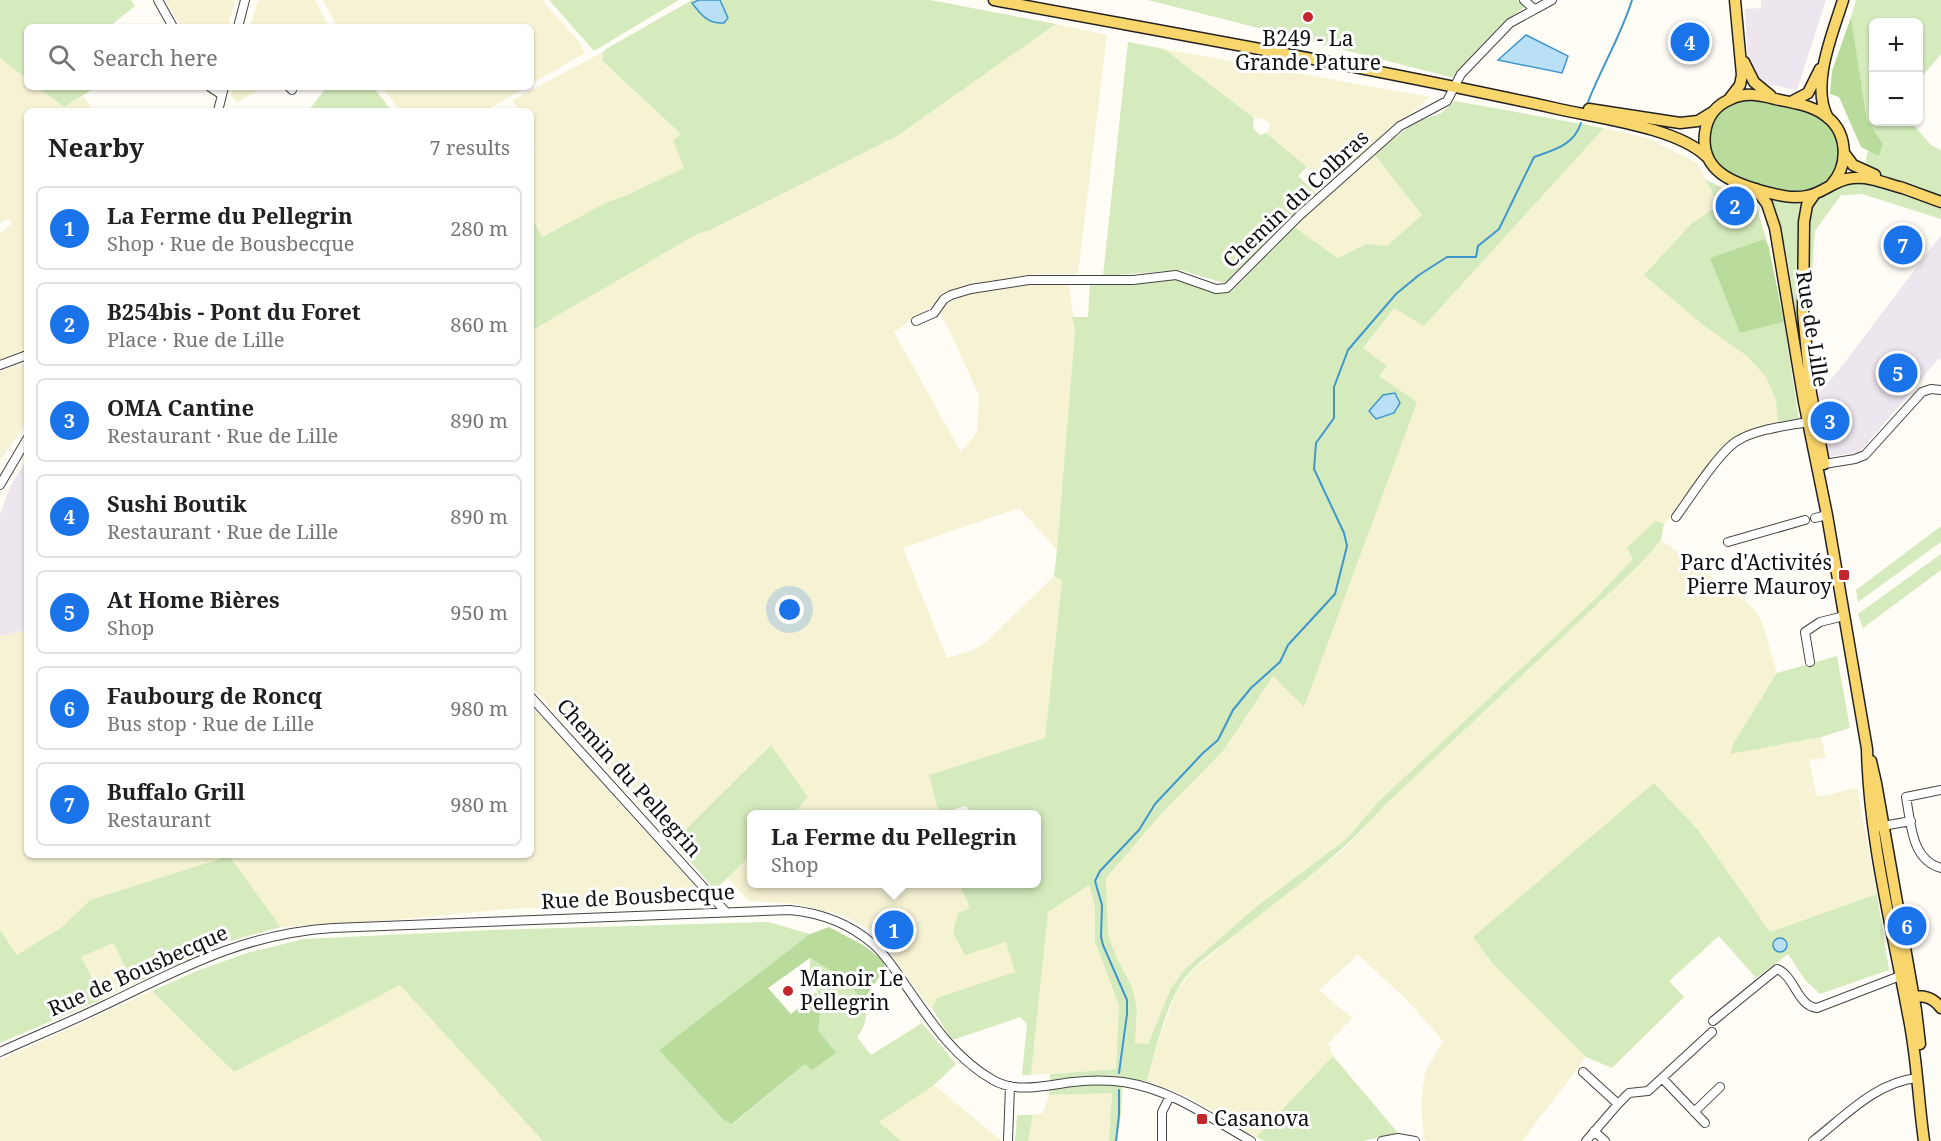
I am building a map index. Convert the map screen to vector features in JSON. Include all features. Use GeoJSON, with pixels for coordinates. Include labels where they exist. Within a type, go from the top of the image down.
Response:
{"type":"FeatureCollection","features":[{"type":"Feature","properties":{"kind":"main road"},"geometry":{"type":"LineString","coordinates":[[994,0],[1454,86],[1646,129],[1694,145],[1725,178],[1756,189],[1794,197],[1814,195],[1844,179],[1861,178],[1906,189]]}},
{"type":"Feature","properties":{"kind":"main road"},"geometry":{"type":"LineString","coordinates":[[1730,0],[1738,28]]}},
{"type":"Feature","properties":{"kind":"main road"},"geometry":{"type":"LineString","coordinates":[[1477,91],[1674,123],[1694,122],[1714,111],[1727,100],[1742,80],[1736,0]]}},
{"type":"Feature","properties":{"kind":"main road"},"geometry":{"type":"LineString","coordinates":[[1791,102],[1808,93],[1827,52],[1843,0]]}},
{"type":"Feature","properties":{"kind":"main road"},"geometry":{"type":"LineString","coordinates":[[1740,48],[1754,82],[1762,90],[1779,99]]}},
{"type":"Feature","properties":{"kind":"main road"},"geometry":{"type":"LineString","coordinates":[[1827,52],[1821,93],[1828,118],[1841,136],[1844,153],[1840,171],[1831,185]]}},
{"type":"Feature","properties":{"kind":"main road"},"geometry":{"type":"LineString","coordinates":[[1727,100],[1748,94],[1779,99],[1818,111],[1828,118]]}},
{"type":"Feature","properties":{"kind":"main road"},"geometry":{"type":"LineString","coordinates":[[1707,157],[1705,134],[1707,122],[1714,111]]}},
{"type":"Feature","properties":{"kind":"main road"},"geometry":{"type":"LineString","coordinates":[[1844,153],[1858,168],[1941,202]]}},
{"type":"Feature","properties":{"kind":"main road","name":"Rue de Lille"},"geometry":{"type":"LineString","coordinates":[[1756,189],[1770,208],[1775,228],[1812,421],[1828,490],[1827,515],[1867,749],[1875,778],[1879,827],[1900,976],[1909,997]]}},
{"type":"Feature","properties":{"kind":"main road","name":"Rue de Lille"},"geometry":{"type":"LineString","coordinates":[[1812,421],[1802,286],[1804,215],[1814,195]]}},
{"type":"Feature","properties":{"kind":"main road","name":"Rue de Lille"},"geometry":{"type":"LineString","coordinates":[[1879,827],[1912,1010],[1931,1141]]}},
{"type":"Feature","properties":{"kind":"main road"},"geometry":{"type":"LineString","coordinates":[[1909,997],[1927,997],[1936,1002],[1941,1009]]}},
{"type":"Feature","properties":{"kind":"main road"},"geometry":{"type":"LineString","coordinates":[[1912,1010],[1932,1007],[1941,1009]]}},
{"type":"Feature","properties":{"kind":"main road","name":"Rue de Lille"},"geometry":{"type":"LineString","coordinates":[[1912,1010],[1924,1141]]}},
{"type":"Feature","properties":{"kind":"street"},"geometry":{"type":"LineString","coordinates":[[158,0],[171,24]]}},
{"type":"Feature","properties":{"kind":"street"},"geometry":{"type":"LineString","coordinates":[[239,24],[245,0]]}},
{"type":"Feature","properties":{"kind":"street"},"geometry":{"type":"LineString","coordinates":[[1524,0],[1534,9]]}},
{"type":"Feature","properties":{"kind":"street","name":"Chemin du Colbras"},"geometry":{"type":"LineString","coordinates":[[916,321],[934,313],[944,299],[951,295],[971,289],[1029,280],[1134,280],[1176,275],[1216,288],[1227,288],[1309,206],[1400,126],[1447,101],[1461,74],[1496,35],[1515,19],[1551,0]]}},
{"type":"Feature","properties":{"kind":"street"},"geometry":{"type":"LineString","coordinates":[[219,108],[223,91]]}},
{"type":"Feature","properties":{"kind":"street"},"geometry":{"type":"LineString","coordinates":[[0,365],[24,356]]}},
{"type":"Feature","properties":{"kind":"street"},"geometry":{"type":"LineString","coordinates":[[1821,465],[1855,459],[1864,455],[1922,392],[1931,389],[1941,390]]}},
{"type":"Feature","properties":{"kind":"street"},"geometry":{"type":"LineString","coordinates":[[1676,517],[1720,458],[1735,443],[1754,434],[1812,421]]}},
{"type":"Feature","properties":{"kind":"street"},"geometry":{"type":"LineString","coordinates":[[0,485],[24,444]]}},
{"type":"Feature","properties":{"kind":"street"},"geometry":{"type":"LineString","coordinates":[[1815,518],[1827,515]]}},
{"type":"Feature","properties":{"kind":"street"},"geometry":{"type":"LineString","coordinates":[[1728,542],[1805,520]]}},
{"type":"Feature","properties":{"kind":"street"},"geometry":{"type":"LineString","coordinates":[[1810,662],[1805,632],[1820,622],[1844,616]]}},
{"type":"Feature","properties":{"kind":"street","name":"Chemin du Pellegrin"},"geometry":{"type":"LineString","coordinates":[[534,700],[725,911]]}},
{"type":"Feature","properties":{"kind":"street"},"geometry":{"type":"LineString","coordinates":[[1941,790],[1906,797],[1918,851],[1932,865],[1941,868]]}},
{"type":"Feature","properties":{"kind":"street"},"geometry":{"type":"LineString","coordinates":[[1879,827],[1911,821]]}},
{"type":"Feature","properties":{"kind":"street","name":"Rue de Bousbecque"},"geometry":{"type":"LineString","coordinates":[[0,1052],[80,1017],[202,958],[273,936],[333,928],[775,909],[805,912],[833,920],[854,930],[882,952],[957,1052],[986,1076],[1010,1086],[1023,1088],[1110,1081],[1139,1085],[1170,1096],[1251,1141]]}},
{"type":"Feature","properties":{"kind":"street"},"geometry":{"type":"LineString","coordinates":[[1713,1021],[1777,969],[1791,980],[1807,1005],[1814,1008],[1900,976]]}},
{"type":"Feature","properties":{"kind":"street"},"geometry":{"type":"LineString","coordinates":[[1586,1141],[1629,1093],[1647,1092],[1712,1032]]}},
{"type":"Feature","properties":{"kind":"street"},"geometry":{"type":"LineString","coordinates":[[1583,1072],[1618,1104]]}},
{"type":"Feature","properties":{"kind":"street"},"geometry":{"type":"LineString","coordinates":[[1662,1078],[1705,1123]]}},
{"type":"Feature","properties":{"kind":"street"},"geometry":{"type":"LineString","coordinates":[[1813,1141],[1876,1092],[1898,1081],[1917,1078]]}},
{"type":"Feature","properties":{"kind":"street"},"geometry":{"type":"LineString","coordinates":[[1008,1141],[1010,1086]]}},
{"type":"Feature","properties":{"kind":"street"},"geometry":{"type":"LineString","coordinates":[[1694,1112],[1720,1087]]}},
{"type":"Feature","properties":{"kind":"street"},"geometry":{"type":"LineString","coordinates":[[1162,1141],[1162,1112],[1170,1096]]}},
{"type":"Feature","properties":{"kind":"street"},"geometry":{"type":"LineString","coordinates":[[1594,1131],[1605,1141]]}},
{"type":"Feature","properties":{"kind":"street"},"geometry":{"type":"LineString","coordinates":[[1382,1141],[1398,1138],[1415,1141]]}},
{"type":"Feature","properties":{"kind":"shaded area"},"geometry":{"type":"Polygon","coordinates":[[[165,0],[235,0],[229,24],[180,24],[165,0]]]}},
{"type":"Feature","properties":{"kind":"shaded area"},"geometry":{"type":"Polygon","coordinates":[[[258,0],[315,0],[327,24],[251,24],[258,0]]]}},
{"type":"Feature","properties":{"kind":"shaded area"},"geometry":{"type":"Polygon","coordinates":[[[323,0],[542,0],[579,42],[585,53],[534,82],[534,24],[335,24],[323,0]]]}},
{"type":"Feature","properties":{"kind":"shaded area"},"geometry":{"type":"Polygon","coordinates":[[[1761,0],[1826,0],[1797,90],[1756,82],[1748,62],[1745,9],[1761,8],[1761,0]]]}},
{"type":"Feature","properties":{"kind":"shaded area"},"geometry":{"type":"Polygon","coordinates":[[[1056,24],[1107,35],[1078,274],[1032,274],[946,292],[933,305],[894,332],[961,452],[977,432],[979,395],[941,313],[942,306],[959,294],[1034,282],[1069,284],[1075,330],[1057,550],[1019,508],[903,548],[947,658],[971,651],[986,642],[1054,576],[1062,581],[1045,738],[929,775],[938,810],[797,810],[808,797],[771,745],[673,842],[534,689],[534,329],[699,233],[708,231],[897,136],[1056,24]]]}},
{"type":"Feature","properties":{"kind":"shaded area"},"geometry":{"type":"Polygon","coordinates":[[[1164,49],[1430,97],[1328,185],[1266,133],[1271,125],[1265,119],[1254,118],[1164,49]]]}},
{"type":"Feature","properties":{"kind":"shaded area"},"geometry":{"type":"Polygon","coordinates":[[[603,52],[602,62],[682,135],[673,140],[685,168],[605,203],[541,237],[534,222],[534,108],[517,108],[513,100],[603,52]]]}},
{"type":"Feature","properties":{"kind":"shaded area"},"geometry":{"type":"Polygon","coordinates":[[[0,58],[24,77],[24,90],[41,90],[64,107],[83,96],[92,108],[24,108],[24,350],[0,360],[0,233],[12,224],[8,219],[0,224],[0,58]]]}},
{"type":"Feature","properties":{"kind":"shaded area"},"geometry":{"type":"Polygon","coordinates":[[[232,90],[258,90],[237,103],[231,95],[232,90]]]}},
{"type":"Feature","properties":{"kind":"shaded area"},"geometry":{"type":"Polygon","coordinates":[[[384,90],[522,90],[490,108],[398,108],[384,90]]]}},
{"type":"Feature","properties":{"kind":"shaded area"},"geometry":{"type":"Polygon","coordinates":[[[1604,128],[1649,139],[1697,163],[1719,205],[1692,223],[1644,275],[1703,325],[1747,356],[1766,377],[1776,400],[1778,422],[1748,431],[1723,446],[1678,508],[1664,524],[1655,521],[1634,559],[1594,600],[1379,801],[1346,839],[1257,906],[1185,969],[1171,988],[1148,1044],[1135,1043],[1137,1008],[1132,987],[1108,935],[1106,878],[1164,811],[1223,751],[1273,675],[1303,706],[1379,376],[1387,366],[1363,349],[1394,308],[1424,326],[1604,128]]]}},
{"type":"Feature","properties":{"kind":"shaded area"},"geometry":{"type":"Polygon","coordinates":[[[1374,154],[1422,215],[1387,247],[1367,244],[1338,258],[1294,227],[1317,202],[1374,154]]]}},
{"type":"Feature","properties":{"kind":"shaded area"},"geometry":{"type":"Polygon","coordinates":[[[1941,235],[1941,360],[1939,358],[1860,452],[1829,457],[1818,394],[1839,370],[1941,235]]]}},
{"type":"Feature","properties":{"kind":"shaded area"},"geometry":{"type":"Polygon","coordinates":[[[24,363],[24,426],[0,460],[0,371],[24,363]]]}},
{"type":"Feature","properties":{"kind":"shaded area"},"geometry":{"type":"Polygon","coordinates":[[[24,464],[24,631],[0,636],[0,515],[10,487],[24,464]]]}},
{"type":"Feature","properties":{"kind":"shaded area"},"geometry":{"type":"Polygon","coordinates":[[[1661,540],[1743,599],[1754,609],[1762,622],[1777,673],[1733,744],[1730,753],[1821,737],[1826,757],[1809,760],[1817,797],[1857,788],[1877,894],[1770,932],[1699,831],[1654,783],[1473,937],[1493,964],[1586,1057],[1522,1141],[1427,1141],[1424,1139],[1421,1102],[1425,1072],[1443,1041],[1406,999],[1358,955],[1319,990],[1352,1018],[1328,1044],[1333,1056],[1256,1137],[1191,1098],[1147,1081],[1177,990],[1194,969],[1291,889],[1338,854],[1384,806],[1597,605],[1661,540]]]}},
{"type":"Feature","properties":{"kind":"shaded area"},"geometry":{"type":"Polygon","coordinates":[[[24,631],[24,858],[223,858],[90,900],[62,927],[17,955],[0,930],[0,636],[24,631]]]}},
{"type":"Feature","properties":{"kind":"shaded area"},"geometry":{"type":"Polygon","coordinates":[[[534,708],[709,902],[507,909],[395,920],[281,927],[230,858],[534,858],[534,708]]]}},
{"type":"Feature","properties":{"kind":"shaded area"},"geometry":{"type":"Polygon","coordinates":[[[747,859],[747,888],[961,888],[970,908],[964,954],[1006,942],[1016,972],[937,998],[930,1008],[876,933],[844,916],[798,904],[749,901],[727,878],[747,859]]]}},
{"type":"Feature","properties":{"kind":"shaded area"},"geometry":{"type":"Polygon","coordinates":[[[1089,885],[1095,907],[1096,942],[1119,1005],[1116,1069],[1031,1075],[1048,911],[1089,885]]]}},
{"type":"Feature","properties":{"kind":"shaded area"},"geometry":{"type":"Polygon","coordinates":[[[113,943],[134,984],[103,999],[81,957],[113,943]]]}},
{"type":"Feature","properties":{"kind":"shaded area"},"geometry":{"type":"Polygon","coordinates":[[[400,984],[543,1141],[0,1141],[0,1060],[152,991],[234,1072],[400,984]]]}},
{"type":"Feature","properties":{"kind":"shaded area"},"geometry":{"type":"Polygon","coordinates":[[[934,1085],[1002,1141],[901,1141],[878,1122],[934,1085]]]}},
{"type":"Feature","properties":{"kind":"shaded area"},"geometry":{"type":"Polygon","coordinates":[[[1112,1093],[1109,1141],[1028,1141],[1033,1115],[1043,1113],[1049,1095],[1112,1093]]]}},
{"type":"Feature","properties":{"kind":"green space"},"geometry":{"type":"Polygon","coordinates":[[[0,0],[131,0],[135,6],[113,24],[24,24],[24,77],[0,58],[0,0]]]}},
{"type":"Feature","properties":{"kind":"green space"},"geometry":{"type":"Polygon","coordinates":[[[549,0],[679,0],[594,51],[549,0]]]}},
{"type":"Feature","properties":{"kind":"green space"},"geometry":{"type":"Polygon","coordinates":[[[692,0],[930,0],[1056,24],[897,136],[708,231],[699,233],[534,329],[534,222],[542,237],[605,203],[684,168],[673,140],[681,134],[602,61],[603,52],[692,0]]]}},
{"type":"Feature","properties":{"kind":"green space"},"geometry":{"type":"Polygon","coordinates":[[[1148,0],[1517,0],[1526,6],[1496,30],[1454,78],[1148,0]]]}},
{"type":"Feature","properties":{"kind":"green space"},"geometry":{"type":"Polygon","coordinates":[[[1856,0],[1941,0],[1941,54],[1923,75],[1923,18],[1869,18],[1869,123],[1867,120],[1851,17],[1856,0]]]}},
{"type":"Feature","properties":{"kind":"green space"},"geometry":{"type":"Polygon","coordinates":[[[1851,17],[1867,120],[1883,144],[1879,156],[1861,147],[1839,97],[1830,94],[1832,71],[1851,17]]]}},
{"type":"Feature","properties":{"kind":"green space"},"geometry":{"type":"Polygon","coordinates":[[[1128,42],[1164,49],[1254,118],[1253,128],[1260,135],[1266,133],[1307,167],[1298,176],[1317,194],[1235,277],[1224,283],[1181,270],[1103,276],[1128,42]]]}},
{"type":"Feature","properties":{"kind":"green space"},"geometry":{"type":"Polygon","coordinates":[[[41,90],[91,90],[64,107],[41,90]]]}},
{"type":"Feature","properties":{"kind":"green space"},"geometry":{"type":"Polygon","coordinates":[[[325,90],[375,90],[390,108],[310,108],[325,90]]]}},
{"type":"Feature","properties":{"kind":"green space"},"geometry":{"type":"Polygon","coordinates":[[[1744,99],[1792,107],[1808,112],[1821,120],[1832,131],[1837,144],[1836,166],[1829,179],[1812,190],[1789,192],[1775,190],[1746,182],[1715,162],[1709,147],[1712,123],[1727,105],[1744,99]]]}},
{"type":"Feature","properties":{"kind":"green space"},"geometry":{"type":"Polygon","coordinates":[[[1455,101],[1604,128],[1424,326],[1394,308],[1363,348],[1387,366],[1379,376],[1417,402],[1304,707],[1273,676],[1223,751],[1164,811],[1106,878],[1108,935],[1132,987],[1137,1008],[1135,1043],[1148,1044],[1171,988],[1185,969],[1257,906],[1346,839],[1379,801],[1594,600],[1633,559],[1627,548],[1655,521],[1664,524],[1661,540],[1639,565],[1384,806],[1350,841],[1188,974],[1177,990],[1168,1011],[1147,1081],[1123,1078],[1117,1141],[1109,1141],[1112,1093],[1049,1095],[1050,1074],[1116,1069],[1119,1005],[1095,942],[1095,907],[1089,885],[1048,912],[1031,1075],[1022,1075],[1027,1024],[1020,1017],[951,1039],[932,1008],[937,998],[1015,972],[1006,942],[965,955],[953,933],[958,913],[970,908],[961,888],[1041,888],[1041,810],[969,810],[966,806],[952,810],[938,810],[929,775],[1045,738],[1062,581],[1054,576],[1075,330],[1072,317],[1088,317],[1090,283],[1161,279],[1191,282],[1219,291],[1231,292],[1294,227],[1338,258],[1367,244],[1387,246],[1422,215],[1374,154],[1417,121],[1440,114],[1455,101]]]}},
{"type":"Feature","properties":{"kind":"green space"},"geometry":{"type":"Polygon","coordinates":[[[1871,126],[1914,126],[1931,145],[1941,150],[1941,219],[1862,194],[1841,195],[1815,231],[1811,288],[1807,225],[1811,207],[1819,197],[1826,193],[1861,182],[1868,150],[1879,155],[1883,144],[1871,126]]]}},
{"type":"Feature","properties":{"kind":"green space"},"geometry":{"type":"Polygon","coordinates":[[[1705,179],[1746,200],[1757,209],[1769,248],[1765,239],[1740,333],[1784,322],[1799,420],[1778,422],[1776,400],[1766,377],[1747,356],[1703,325],[1644,275],[1692,223],[1719,205],[1705,179]]]}},
{"type":"Feature","properties":{"kind":"green space"},"geometry":{"type":"Polygon","coordinates":[[[1771,199],[1802,203],[1798,225],[1799,314],[1796,314],[1786,250],[1771,199]]]}},
{"type":"Feature","properties":{"kind":"green space"},"geometry":{"type":"Polygon","coordinates":[[[1765,239],[1769,248],[1784,322],[1740,333],[1710,258],[1765,239]]]}},
{"type":"Feature","properties":{"kind":"green space"},"geometry":{"type":"Polygon","coordinates":[[[1941,526],[1941,542],[1858,602],[1856,590],[1941,526]]]}},
{"type":"Feature","properties":{"kind":"green space"},"geometry":{"type":"Polygon","coordinates":[[[1941,554],[1941,570],[1863,628],[1858,614],[1941,554]]]}},
{"type":"Feature","properties":{"kind":"green space"},"geometry":{"type":"Polygon","coordinates":[[[1837,656],[1850,728],[1821,737],[1730,754],[1733,744],[1777,673],[1837,656]]]}},
{"type":"Feature","properties":{"kind":"green space"},"geometry":{"type":"Polygon","coordinates":[[[771,745],[808,797],[797,810],[747,810],[747,859],[715,890],[673,842],[771,745]]]}},
{"type":"Feature","properties":{"kind":"green space"},"geometry":{"type":"Polygon","coordinates":[[[1654,783],[1699,831],[1770,932],[1877,894],[1889,970],[1820,994],[1805,980],[1788,954],[1756,978],[1719,936],[1669,981],[1684,997],[1612,1068],[1586,1057],[1493,964],[1473,937],[1654,783]]]}},
{"type":"Feature","properties":{"kind":"green space"},"geometry":{"type":"Polygon","coordinates":[[[223,858],[230,858],[281,927],[230,941],[134,984],[113,943],[81,957],[103,999],[0,1043],[0,930],[17,955],[62,927],[90,900],[223,858]]]}},
{"type":"Feature","properties":{"kind":"green space"},"geometry":{"type":"Polygon","coordinates":[[[768,922],[810,934],[659,1050],[733,1124],[805,1064],[818,1030],[822,1000],[810,979],[810,958],[845,980],[863,1000],[866,1011],[864,1023],[857,1037],[871,1055],[922,1023],[956,1064],[934,1085],[879,1122],[901,1141],[543,1141],[400,985],[234,1072],[152,991],[199,970],[247,953],[304,939],[493,930],[768,922]]]}},
{"type":"Feature","properties":{"kind":"green space"},"geometry":{"type":"Polygon","coordinates":[[[829,927],[863,945],[884,961],[885,968],[865,998],[866,1003],[843,978],[810,958],[768,988],[791,1014],[816,993],[822,1000],[818,1030],[836,1053],[812,1070],[805,1064],[732,1124],[724,1120],[659,1050],[810,934],[829,927]]]}},
{"type":"Feature","properties":{"kind":"green space"},"geometry":{"type":"Polygon","coordinates":[[[1333,1056],[1398,1133],[1363,1141],[1264,1141],[1256,1137],[1333,1056]]]}},
{"type":"Feature","properties":{"kind":"green space"},"geometry":{"type":"Polygon","coordinates":[[[1017,1115],[1033,1115],[1028,1141],[1015,1141],[1017,1115]]]}},
{"type":"Feature","properties":{"kind":"water"},"geometry":{"type":"Polygon","coordinates":[[[699,0],[720,0],[728,18],[724,23],[709,20],[692,3],[699,0]]]}},
{"type":"Feature","properties":{"kind":"water"},"geometry":{"type":"Polygon","coordinates":[[[1526,35],[1568,56],[1562,73],[1498,60],[1526,35]]]}},
{"type":"Feature","properties":{"kind":"water"},"geometry":{"type":"Polygon","coordinates":[[[1395,393],[1400,403],[1394,413],[1376,419],[1369,411],[1383,395],[1395,393]]]}},
{"type":"Feature","properties":{"kind":"water"},"geometry":{"type":"Polygon","coordinates":[[[1780,938],[1785,940],[1787,945],[1785,950],[1780,952],[1775,950],[1773,945],[1775,940],[1780,938]]]}},
{"type":"Feature","properties":{"kind":"waterway"},"geometry":{"type":"LineString","coordinates":[[1588,102],[1632,0]]}},
{"type":"Feature","properties":{"kind":"waterway"},"geometry":{"type":"LineString","coordinates":[[1119,1073],[1127,1000],[1103,945],[1102,905],[1095,881],[1100,871],[1139,830],[1155,804],[1218,740],[1233,710],[1251,688],[1280,662],[1288,645],[1335,594],[1347,546],[1344,533],[1314,469],[1316,443],[1334,418],[1334,387],[1348,350],[1396,294],[1419,275],[1447,257],[1476,257],[1478,246],[1499,229],[1534,157],[1568,142],[1574,137],[1581,123]]}},
{"type":"Feature","properties":{"kind":"waterway"},"geometry":{"type":"LineString","coordinates":[[1116,1141],[1119,1090]]}},
{"type":"Feature","properties":{"kind":"place","name":"B249 - La Grande Pature"},"geometry":{"type":"Point","coordinates":[1308,17]}},
{"type":"Feature","properties":{"kind":"place","name":"Sushi Boutik"},"geometry":{"type":"Point","coordinates":[1690,42]}},
{"type":"Feature","properties":{"kind":"place","name":"B254bis - Pont du Foret"},"geometry":{"type":"Point","coordinates":[1735,206]}},
{"type":"Feature","properties":{"kind":"place","name":"Buffalo Grill"},"geometry":{"type":"Point","coordinates":[1903,245]}},
{"type":"Feature","properties":{"kind":"place","name":"At Home Bières"},"geometry":{"type":"Point","coordinates":[1898,373]}},
{"type":"Feature","properties":{"kind":"place","name":"OMA Cantine"},"geometry":{"type":"Point","coordinates":[1830,421]}},
{"type":"Feature","properties":{"kind":"place","name":"Parc d'Activités Pierre Mauroy"},"geometry":{"type":"Point","coordinates":[1844,575]}},
{"type":"Feature","properties":{"kind":"place","name":"Faubourg de Roncq"},"geometry":{"type":"Point","coordinates":[1907,926]}},
{"type":"Feature","properties":{"kind":"place","name":"La Ferme du Pellegrin"},"geometry":{"type":"Point","coordinates":[894,930]}},
{"type":"Feature","properties":{"kind":"place","name":"Manoir Le Pellegrin"},"geometry":{"type":"Point","coordinates":[788,991]}},
{"type":"Feature","properties":{"kind":"place","name":"Casanova"},"geometry":{"type":"Point","coordinates":[1202,1119]}}]}
